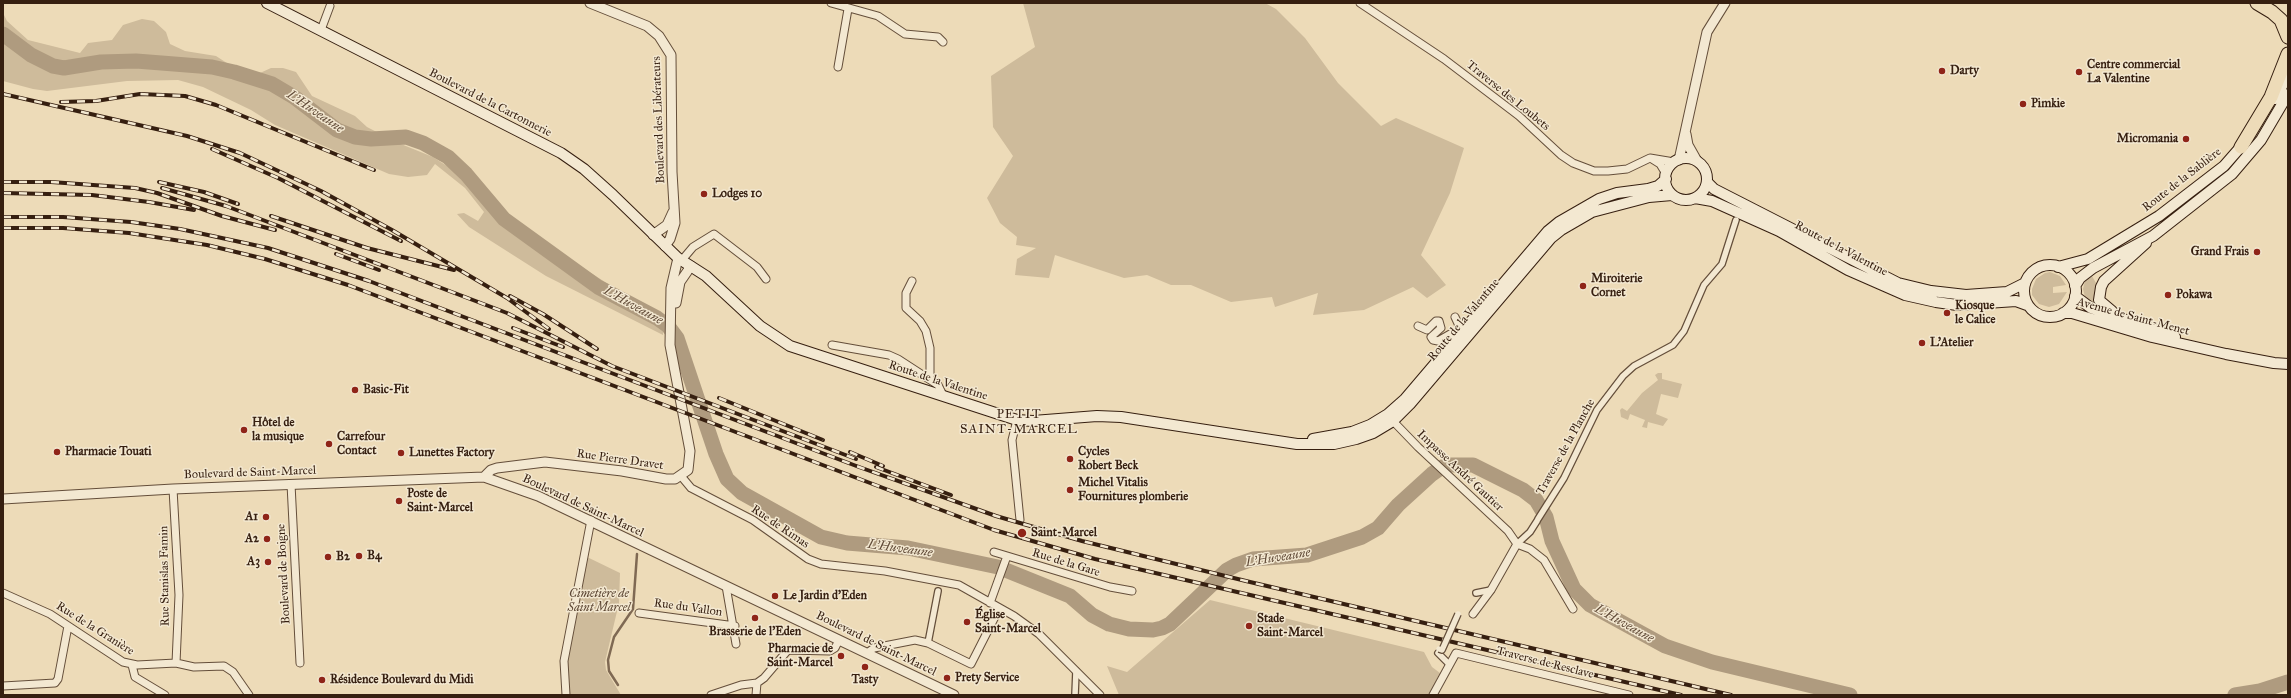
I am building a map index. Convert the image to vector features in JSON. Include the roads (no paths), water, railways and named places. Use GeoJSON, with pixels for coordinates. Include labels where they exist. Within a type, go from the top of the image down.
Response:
{"type":"FeatureCollection","features":[{"type":"Feature","properties":{"kind":"highway"},"geometry":{"type":"LineString","coordinates":[[2258,3],[2281,20],[2288,37]]}},
{"type":"Feature","properties":{"kind":"highway"},"geometry":{"type":"LineString","coordinates":[[2241,147],[2271,97],[2288,54]]}},
{"type":"Feature","properties":{"kind":"main road","name":"Boulevard de la Cartonnerie"},"geometry":{"type":"LineString","coordinates":[[267,3],[561,153],[613,195],[680,259]]}},
{"type":"Feature","properties":{"kind":"main road","name":"Route de la Sablière"},"geometry":{"type":"LineString","coordinates":[[2058,267],[2088,259],[2159,216],[2224,166],[2241,147],[2263,118],[2288,75]]}},
{"type":"Feature","properties":{"kind":"main road","name":"Route de la Sablière"},"geometry":{"type":"LineString","coordinates":[[2075,291],[2080,278],[2093,268],[2153,236],[2232,174],[2261,140],[2288,94]]}},
{"type":"Feature","properties":{"kind":"main road"},"geometry":{"type":"LineString","coordinates":[[1691,159],[1697,161],[1705,170],[1707,182],[1701,194],[1695,198],[1683,200],[1672,194],[1666,185],[1666,176],[1676,161],[1691,159]]}},
{"type":"Feature","properties":{"kind":"main road","name":"Route de la Valentine"},"geometry":{"type":"LineString","coordinates":[[680,259],[706,276],[760,326],[790,346],[1017,420],[1033,421],[1097,416],[1121,417],[1298,444],[1334,444],[1373,433],[1390,417],[1410,404],[1462,332],[1548,231],[1586,205],[1617,193],[1658,186],[1666,176]]}},
{"type":"Feature","properties":{"kind":"main road","name":"Route de la Valentine"},"geometry":{"type":"LineString","coordinates":[[1707,182],[1714,189],[1898,283],[1931,292],[1966,295],[2007,292],[2025,283]]}},
{"type":"Feature","properties":{"kind":"main road"},"geometry":{"type":"LineString","coordinates":[[1624,203],[1626,196],[1632,190]]}},
{"type":"Feature","properties":{"kind":"main road","name":"Route de la Valentine"},"geometry":{"type":"LineString","coordinates":[[1440,362],[1456,350],[1551,238],[1573,221],[1592,212],[1624,203],[1672,194]]}},
{"type":"Feature","properties":{"kind":"main road","name":"Route de la Valentine"},"geometry":{"type":"LineString","coordinates":[[1695,198],[1712,201],[1779,231],[1848,270],[1905,295],[1957,305],[2016,301],[2027,305]]}},
{"type":"Feature","properties":{"kind":"main road"},"geometry":{"type":"LineString","coordinates":[[2124,319],[2102,304],[2099,300],[2101,287],[2104,281],[2153,236]]}},
{"type":"Feature","properties":{"kind":"main road"},"geometry":{"type":"LineString","coordinates":[[2041,267],[2058,267],[2069,274],[2075,291],[2069,309],[2063,313],[2047,317],[2036,313],[2027,305],[2024,294],[2025,283],[2029,276],[2041,267]]}},
{"type":"Feature","properties":{"kind":"main road","name":"Avenue de Saint-Menet"},"geometry":{"type":"LineString","coordinates":[[2075,291],[2092,308],[2197,346]]}},
{"type":"Feature","properties":{"kind":"main road","name":"Avenue de Saint-Menet"},"geometry":{"type":"LineString","coordinates":[[2063,313],[2072,313],[2152,337],[2249,359],[2286,364]]}},
{"type":"Feature","properties":{"kind":"main road"},"geometry":{"type":"LineString","coordinates":[[1456,350],[1462,332]]}},
{"type":"Feature","properties":{"kind":"street","name":"Boulevard des Libérateurs"},"geometry":{"type":"LineString","coordinates":[[590,3],[647,26],[660,36],[668,47],[671,63],[675,223],[670,239],[665,246]]}},
{"type":"Feature","properties":{"kind":"street"},"geometry":{"type":"LineString","coordinates":[[831,3],[848,9],[878,16],[905,34],[938,37],[943,42]]}},
{"type":"Feature","properties":{"kind":"street","name":"Traverse des Loubets"},"geometry":{"type":"LineString","coordinates":[[1360,3],[1444,59],[1519,116],[1561,155],[1573,163],[1594,171],[1620,171],[1650,158]]}},
{"type":"Feature","properties":{"kind":"street"},"geometry":{"type":"LineString","coordinates":[[1650,158],[1676,161],[1686,127],[1707,32],[1725,3]]}},
{"type":"Feature","properties":{"kind":"street"},"geometry":{"type":"LineString","coordinates":[[321,30],[330,6]]}},
{"type":"Feature","properties":{"kind":"street"},"geometry":{"type":"LineString","coordinates":[[838,67],[848,9]]}},
{"type":"Feature","properties":{"kind":"street"},"geometry":{"type":"LineString","coordinates":[[1686,127],[1688,145],[1697,161]]}},
{"type":"Feature","properties":{"kind":"street"},"geometry":{"type":"LineString","coordinates":[[1650,158],[1660,164],[1666,176]]}},
{"type":"Feature","properties":{"kind":"street"},"geometry":{"type":"LineString","coordinates":[[653,234],[667,225],[674,211]]}},
{"type":"Feature","properties":{"kind":"street","name":"Traverse de la Planche"},"geometry":{"type":"LineString","coordinates":[[1473,614],[1491,590],[1517,544],[1530,532],[1538,520],[1564,478],[1598,410],[1623,376],[1634,366],[1673,345],[1684,331],[1704,285],[1722,264],[1736,220]]}},
{"type":"Feature","properties":{"kind":"street"},"geometry":{"type":"LineString","coordinates":[[681,476],[688,470],[690,451],[670,345],[671,288],[680,259],[714,234],[758,267],[766,279]]}},
{"type":"Feature","properties":{"kind":"street"},"geometry":{"type":"LineString","coordinates":[[671,316],[676,306],[680,282],[691,266]]}},
{"type":"Feature","properties":{"kind":"street"},"geometry":{"type":"LineString","coordinates":[[912,281],[906,293],[906,308],[920,321],[926,331],[930,348],[930,379]]}},
{"type":"Feature","properties":{"kind":"street"},"geometry":{"type":"LineString","coordinates":[[1418,326],[1426,330],[1436,321],[1439,321],[1441,328],[1431,337],[1433,340],[1438,341],[1452,333],[1462,332],[1455,317]]}},
{"type":"Feature","properties":{"kind":"street"},"geometry":{"type":"LineString","coordinates":[[832,345],[889,355],[938,385],[944,397]]}},
{"type":"Feature","properties":{"kind":"street","name":"Impasse André Gautier"},"geometry":{"type":"LineString","coordinates":[[1390,417],[1461,488],[1508,531],[1517,544]]}},
{"type":"Feature","properties":{"kind":"street"},"geometry":{"type":"LineString","coordinates":[[1017,420],[1012,442],[1020,520]]}},
{"type":"Feature","properties":{"kind":"street","name":"Rue Pierre Dravet"},"geometry":{"type":"LineString","coordinates":[[484,477],[491,470],[497,468],[545,462],[622,471],[666,479],[681,476]]}},
{"type":"Feature","properties":{"kind":"street","name":"Rue de Rimas"},"geometry":{"type":"LineString","coordinates":[[681,476],[691,488],[753,520],[808,559],[821,564],[951,582],[967,589],[999,609],[1014,616],[1039,634],[1100,695]]}},
{"type":"Feature","properties":{"kind":"street","name":"Boulevard de Saint-Marcel"},"geometry":{"type":"LineString","coordinates":[[3,500],[173,489],[484,477],[538,496],[591,520],[951,694]]}},
{"type":"Feature","properties":{"kind":"street","name":"Boulevard de Boigne"},"geometry":{"type":"LineString","coordinates":[[291,484],[300,663]]}},
{"type":"Feature","properties":{"kind":"street","name":"Rue Stanislas Famin"},"geometry":{"type":"LineString","coordinates":[[173,489],[179,595],[176,663]]}},
{"type":"Feature","properties":{"kind":"street"},"geometry":{"type":"LineString","coordinates":[[566,695],[564,661],[591,520]]}},
{"type":"Feature","properties":{"kind":"street"},"geometry":{"type":"LineString","coordinates":[[1517,544],[1530,549],[1544,560],[1573,609]]}},
{"type":"Feature","properties":{"kind":"street","name":"Rue de la Gare"},"geometry":{"type":"LineString","coordinates":[[994,552],[1006,558],[1110,588],[1132,591]]}},
{"type":"Feature","properties":{"kind":"street"},"geometry":{"type":"LineString","coordinates":[[990,603],[1006,558]]}},
{"type":"Feature","properties":{"kind":"street"},"geometry":{"type":"LineString","coordinates":[[726,586],[735,626],[736,644]]}},
{"type":"Feature","properties":{"kind":"street"},"geometry":{"type":"LineString","coordinates":[[1476,593],[1491,590]]}},
{"type":"Feature","properties":{"kind":"street"},"geometry":{"type":"LineString","coordinates":[[928,643],[938,591]]}},
{"type":"Feature","properties":{"kind":"street","name":"Rue de la Granière"},"geometry":{"type":"LineString","coordinates":[[3,593],[50,614],[123,662],[132,665],[135,677],[165,695]]}},
{"type":"Feature","properties":{"kind":"street"},"geometry":{"type":"LineString","coordinates":[[867,653],[874,648],[915,640],[928,643],[971,664],[999,609]]}},
{"type":"Feature","properties":{"kind":"street","name":"Rue du Vallon"},"geometry":{"type":"LineString","coordinates":[[639,613],[735,626]]}},
{"type":"Feature","properties":{"kind":"street"},"geometry":{"type":"LineString","coordinates":[[1433,695],[1449,664],[1439,651],[1442,650],[1458,614]]}},
{"type":"Feature","properties":{"kind":"street"},"geometry":{"type":"LineString","coordinates":[[3,686],[55,683],[58,679],[68,626]]}},
{"type":"Feature","properties":{"kind":"street"},"geometry":{"type":"LineString","coordinates":[[711,695],[741,685],[757,683],[764,678],[788,650],[830,651],[835,648],[840,640]]}},
{"type":"Feature","properties":{"kind":"street","name":"Traverse de Resclave"},"geometry":{"type":"LineString","coordinates":[[1449,664],[1456,653],[1628,695]]}},
{"type":"Feature","properties":{"kind":"street"},"geometry":{"type":"LineString","coordinates":[[132,665],[176,663],[194,667],[224,666],[230,668],[249,695]]}},
{"type":"Feature","properties":{"kind":"street"},"geometry":{"type":"LineString","coordinates":[[1075,695],[1076,671]]}},
{"type":"Feature","properties":{"kind":"street"},"geometry":{"type":"LineString","coordinates":[[757,683],[757,694]]}},
{"type":"Feature","properties":{"kind":"waterway","name":"L'Huveaune"},"geometry":{"type":"LineString","coordinates":[[3,34],[31,55],[53,66],[64,68],[101,62],[136,61],[212,67],[234,72],[272,84],[294,97],[337,130],[355,137],[371,139],[406,137],[423,143],[448,157],[466,174],[504,219],[598,287],[657,318],[668,326],[677,338],[716,454],[727,479],[742,493],[821,537],[847,543],[908,548],[998,567],[1070,596],[1092,615],[1109,624],[1129,629],[1153,630],[1170,624],[1227,570],[1236,565],[1253,559],[1307,555],[1362,537],[1378,528],[1398,505],[1432,474],[1442,467],[1451,465],[1473,465],[1523,490],[1536,500],[1546,517],[1552,541],[1574,589],[1590,605],[1665,646],[1712,662],[1850,695]]}},
{"type":"Feature","properties":{"kind":"waterway"},"geometry":{"type":"LineString","coordinates":[[618,685],[609,671],[608,660],[614,637],[633,609],[637,554]]}},
{"type":"Feature","properties":{"kind":"waterway","name":"L'Huveaune"},"geometry":{"type":"LineString","coordinates":[[2235,695],[2260,691],[2288,682]]}},
{"type":"Feature","properties":{"kind":"railway"},"geometry":{"type":"LineString","coordinates":[[3,94],[187,136],[240,153],[321,191],[392,230],[507,298],[549,329]]}},
{"type":"Feature","properties":{"kind":"railway"},"geometry":{"type":"LineString","coordinates":[[61,102],[96,101],[140,94],[185,96],[216,105],[374,170]]}},
{"type":"Feature","properties":{"kind":"railway"},"geometry":{"type":"LineString","coordinates":[[212,149],[278,178],[401,241]]}},
{"type":"Feature","properties":{"kind":"railway"},"geometry":{"type":"LineString","coordinates":[[3,182],[51,182],[135,188],[157,193],[222,216],[275,230]]}},
{"type":"Feature","properties":{"kind":"railway"},"geometry":{"type":"LineString","coordinates":[[159,182],[204,192],[238,204]]}},
{"type":"Feature","properties":{"kind":"railway"},"geometry":{"type":"LineString","coordinates":[[162,188],[226,206],[507,313],[612,366],[856,459]]}},
{"type":"Feature","properties":{"kind":"railway"},"geometry":{"type":"LineString","coordinates":[[3,193],[92,195],[149,202],[194,210]]}},
{"type":"Feature","properties":{"kind":"railway"},"geometry":{"type":"LineString","coordinates":[[271,216],[367,248],[454,270]]}},
{"type":"Feature","properties":{"kind":"railway"},"geometry":{"type":"LineString","coordinates":[[3,217],[63,217],[131,222],[180,229],[268,248],[369,281],[859,467],[996,516],[1082,541],[1250,582],[1731,695]]}},
{"type":"Feature","properties":{"kind":"railway"},"geometry":{"type":"LineString","coordinates":[[3,228],[63,228],[129,233],[207,245],[265,259],[348,285],[994,530],[1095,559],[1681,695]]}},
{"type":"Feature","properties":{"kind":"railway"},"geometry":{"type":"LineString","coordinates":[[336,254],[379,270]]}},
{"type":"Feature","properties":{"kind":"railway"},"geometry":{"type":"LineString","coordinates":[[510,296],[543,314],[597,349]]}},
{"type":"Feature","properties":{"kind":"railway"},"geometry":{"type":"LineString","coordinates":[[513,328],[563,347]]}},
{"type":"Feature","properties":{"kind":"railway"},"geometry":{"type":"LineString","coordinates":[[719,398],[823,440]]}},
{"type":"Feature","properties":{"kind":"railway"},"geometry":{"type":"LineString","coordinates":[[850,452],[883,466]]}},
{"type":"Feature","properties":{"kind":"railway"},"geometry":{"type":"LineString","coordinates":[[876,467],[951,495]]}},
{"type":"Feature","properties":{"kind":"place","name":"Darty"},"geometry":{"type":"Point","coordinates":[1942,71]}},
{"type":"Feature","properties":{"kind":"place","name":"Centre commercial La Valentine"},"geometry":{"type":"Point","coordinates":[2079,72]}},
{"type":"Feature","properties":{"kind":"place","name":"Pimkie"},"geometry":{"type":"Point","coordinates":[2023,104]}},
{"type":"Feature","properties":{"kind":"place","name":"Micromania"},"geometry":{"type":"Point","coordinates":[2186,139]}},
{"type":"Feature","properties":{"kind":"place","name":"Lodges 10"},"geometry":{"type":"Point","coordinates":[704,194]}},
{"type":"Feature","properties":{"kind":"place","name":"Grand Frais"},"geometry":{"type":"Point","coordinates":[2257,252]}},
{"type":"Feature","properties":{"kind":"place","name":"Miroiterie Cornet"},"geometry":{"type":"Point","coordinates":[1583,286]}},
{"type":"Feature","properties":{"kind":"place","name":"Pokawa"},"geometry":{"type":"Point","coordinates":[2168,295]}},
{"type":"Feature","properties":{"kind":"place","name":"Kiosque le Calice"},"geometry":{"type":"Point","coordinates":[1947,313]}},
{"type":"Feature","properties":{"kind":"place","name":"L'Atelier"},"geometry":{"type":"Point","coordinates":[1922,343]}},
{"type":"Feature","properties":{"kind":"place","name":"Basic-Fit"},"geometry":{"type":"Point","coordinates":[355,390]}},
{"type":"Feature","properties":{"kind":"place","name":"Hôtel de la musique"},"geometry":{"type":"Point","coordinates":[244,430]}},
{"type":"Feature","properties":{"kind":"place","name":"Carrefour Contact"},"geometry":{"type":"Point","coordinates":[329,444]}},
{"type":"Feature","properties":{"kind":"place","name":"Pharmacie Touati"},"geometry":{"type":"Point","coordinates":[57,452]}},
{"type":"Feature","properties":{"kind":"place","name":"Lunettes Factory"},"geometry":{"type":"Point","coordinates":[401,453]}},
{"type":"Feature","properties":{"kind":"place","name":"Cycles Robert Beck"},"geometry":{"type":"Point","coordinates":[1070,459]}},
{"type":"Feature","properties":{"kind":"place","name":"Michel Vitalis Fournitures plomberie"},"geometry":{"type":"Point","coordinates":[1070,490]}},
{"type":"Feature","properties":{"kind":"place","name":"Poste de Saint-Marcel"},"geometry":{"type":"Point","coordinates":[399,501]}},
{"type":"Feature","properties":{"kind":"place","name":"A1"},"geometry":{"type":"Point","coordinates":[266,517]}},
{"type":"Feature","properties":{"kind":"place","name":"Saint-Marcel"},"geometry":{"type":"Point","coordinates":[1022,533]}},
{"type":"Feature","properties":{"kind":"place","name":"A2"},"geometry":{"type":"Point","coordinates":[267,539]}},
{"type":"Feature","properties":{"kind":"place","name":"B4"},"geometry":{"type":"Point","coordinates":[359,556]}},
{"type":"Feature","properties":{"kind":"place","name":"B2"},"geometry":{"type":"Point","coordinates":[328,557]}},
{"type":"Feature","properties":{"kind":"place","name":"A3"},"geometry":{"type":"Point","coordinates":[268,562]}},
{"type":"Feature","properties":{"kind":"place","name":"Le Jardin d'Eden"},"geometry":{"type":"Point","coordinates":[775,596]}},
{"type":"Feature","properties":{"kind":"place","name":"Brasserie de l'Eden"},"geometry":{"type":"Point","coordinates":[755,618]}},
{"type":"Feature","properties":{"kind":"place","name":"Église Saint-Marcel"},"geometry":{"type":"Point","coordinates":[967,622]}},
{"type":"Feature","properties":{"kind":"place","name":"Stade Saint-Marcel"},"geometry":{"type":"Point","coordinates":[1249,626]}},
{"type":"Feature","properties":{"kind":"place","name":"Pharmacie de Saint-Marcel"},"geometry":{"type":"Point","coordinates":[841,656]}},
{"type":"Feature","properties":{"kind":"place","name":"Tasty"},"geometry":{"type":"Point","coordinates":[865,667]}},
{"type":"Feature","properties":{"kind":"place","name":"Prety Service"},"geometry":{"type":"Point","coordinates":[947,678]}},
{"type":"Feature","properties":{"kind":"place","name":"Résidence Boulevard du Midi"},"geometry":{"type":"Point","coordinates":[322,680]}},
{"type":"Feature","properties":{"kind":"district","name":"PETIT SAINT-MARCEL"},"geometry":{"type":"Point","coordinates":[1019,422]}},
{"type":"Feature","properties":{"kind":"park label","name":"Cimetière de Saint Marcel"},"geometry":{"type":"Point","coordinates":[599,601]}}]}
